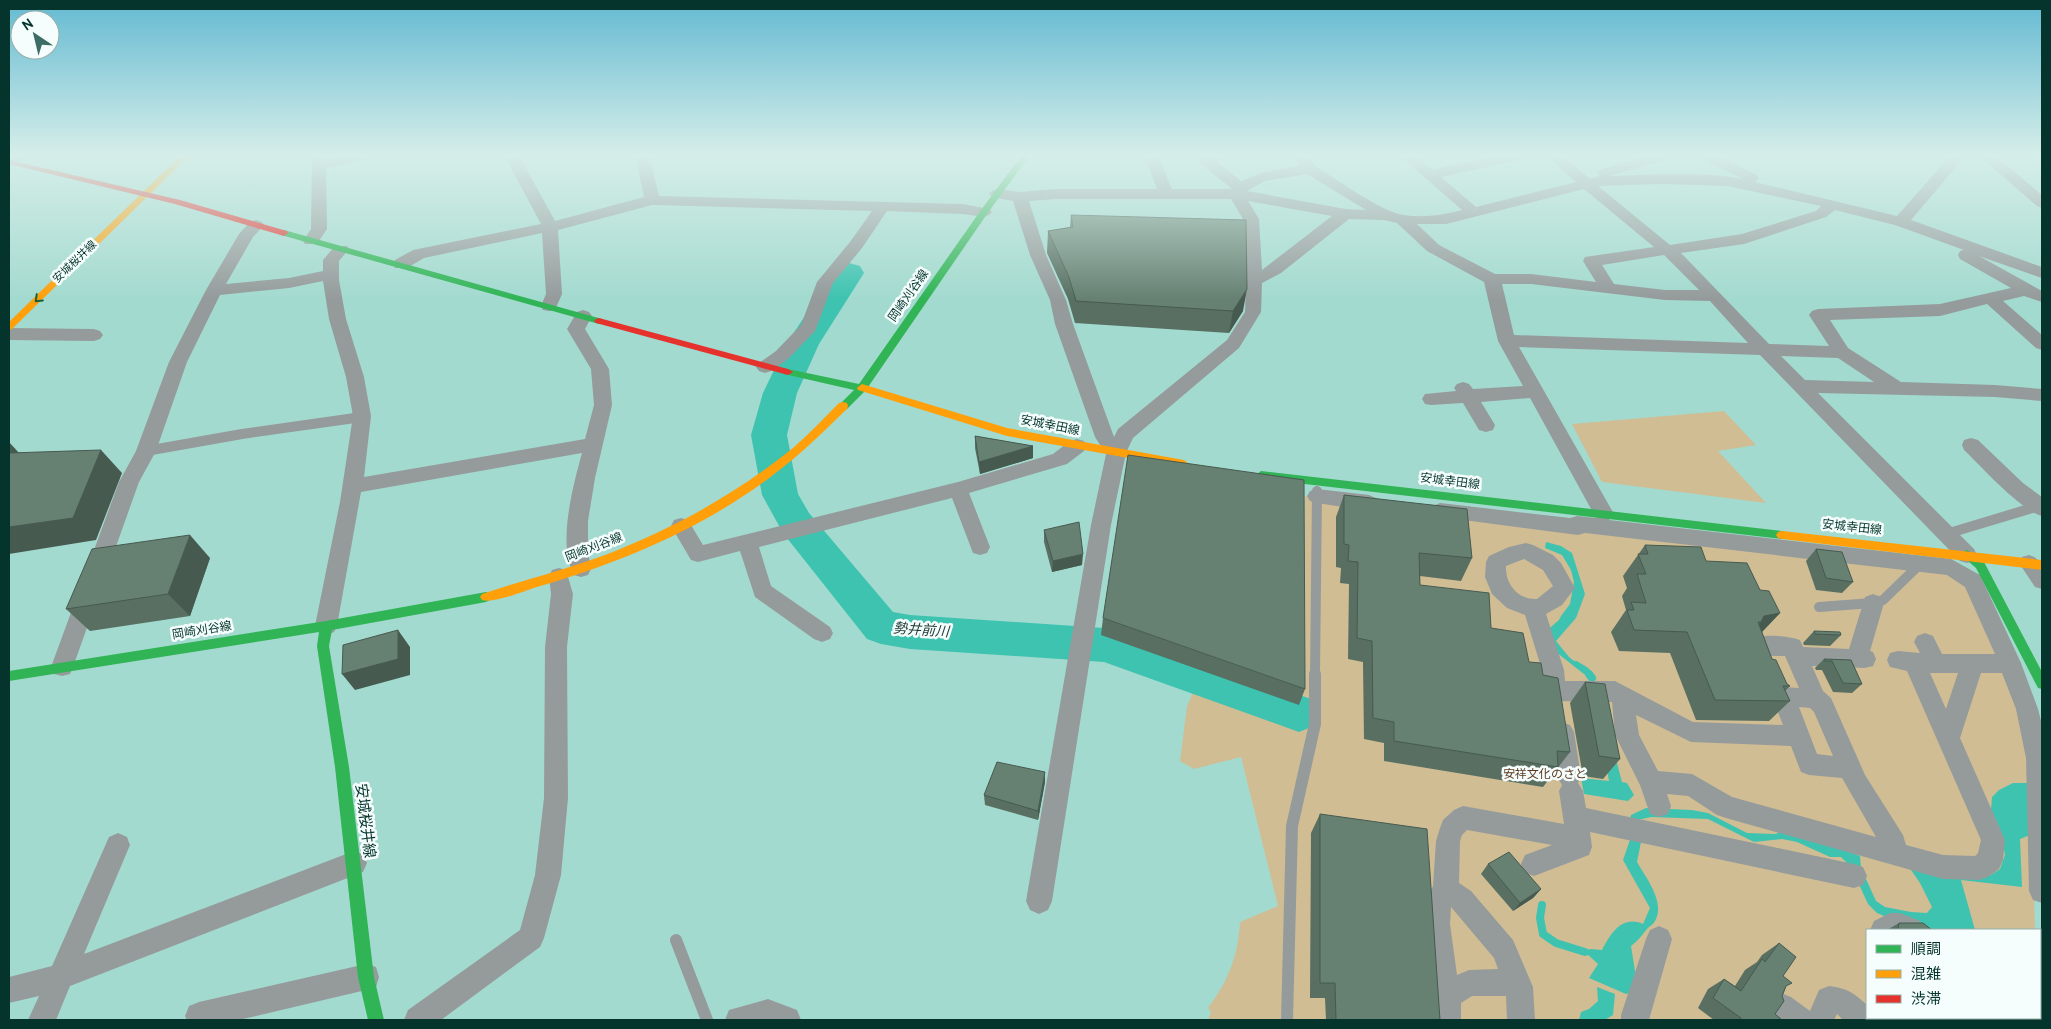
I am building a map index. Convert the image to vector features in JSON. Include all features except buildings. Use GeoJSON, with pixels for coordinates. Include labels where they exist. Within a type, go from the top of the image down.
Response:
{"type":"FeatureCollection","features":[{"type":"Feature","properties":{"kind":"main road","name":"安城桜井線"},"geometry":{"type":"LineString","coordinates":[[9,328],[137,203]]}},
{"type":"Feature","properties":{"kind":"main road","name":"安城幸田線"},"geometry":{"type":"LineString","coordinates":[[178,203],[765,367],[862,388],[1007,432],[1194,466]]}},
{"type":"Feature","properties":{"kind":"main road","name":"岡崎刈谷線"},"geometry":{"type":"LineString","coordinates":[[9,676],[326,626],[494,595],[570,572],[636,547],[681,526],[747,487],[796,450],[862,388],[990,203]]}},
{"type":"Feature","properties":{"kind":"main road","name":"安城幸田線"},"geometry":{"type":"LineString","coordinates":[[1251,474],[1317,489],[1604,514],[2036,564]]}},
{"type":"Feature","properties":{"kind":"main road"},"geometry":{"type":"LineString","coordinates":[[1967,555],[1980,565],[2042,684]]}},
{"type":"Feature","properties":{"kind":"main road","name":"安城桜井線"},"geometry":{"type":"LineString","coordinates":[[326,626],[323,646],[354,863],[366,977],[376,1020]]}},
{"type":"Feature","properties":{"kind":"street"},"geometry":{"type":"LineString","coordinates":[[311,240],[318,229],[318,203]]}},
{"type":"Feature","properties":{"kind":"street"},"geometry":{"type":"LineString","coordinates":[[537,203],[550,227],[554,294],[549,306]]}},
{"type":"Feature","properties":{"kind":"street"},"geometry":{"type":"LineString","coordinates":[[400,264],[419,254],[550,227],[641,203]]}},
{"type":"Feature","properties":{"kind":"street"},"geometry":{"type":"LineString","coordinates":[[739,203],[984,212]]}},
{"type":"Feature","properties":{"kind":"street"},"geometry":{"type":"LineString","coordinates":[[1022,203],[1038,255],[1058,300],[1064,324],[1104,437],[1116,453]]}},
{"type":"Feature","properties":{"kind":"street"},"geometry":{"type":"LineString","coordinates":[[1039,901],[1101,525],[1116,453],[1125,434],[1233,344],[1253,312],[1254,281],[1251,219],[1244,203]]}},
{"type":"Feature","properties":{"kind":"street"},"geometry":{"type":"LineString","coordinates":[[1294,203],[1345,214],[1385,215],[1403,220],[1446,219],[1512,203]]}},
{"type":"Feature","properties":{"kind":"street"},"geometry":{"type":"LineString","coordinates":[[1365,203],[1385,215]]}},
{"type":"Feature","properties":{"kind":"street"},"geometry":{"type":"LineString","coordinates":[[1463,203],[1473,212]]}},
{"type":"Feature","properties":{"kind":"street"},"geometry":{"type":"LineString","coordinates":[[1609,203],[1684,264],[1800,386],[1967,555]]}},
{"type":"Feature","properties":{"kind":"street"},"geometry":{"type":"LineString","coordinates":[[1827,203],[1901,222],[2042,273]]}},
{"type":"Feature","properties":{"kind":"street"},"geometry":{"type":"LineString","coordinates":[[1901,222],[1917,203]]}},
{"type":"Feature","properties":{"kind":"street"},"geometry":{"type":"LineString","coordinates":[[1609,288],[1590,261],[1744,239],[1822,214],[1831,204]]}},
{"type":"Feature","properties":{"kind":"street"},"geometry":{"type":"LineString","coordinates":[[765,367],[782,355],[809,327],[825,282],[856,245],[882,208]]}},
{"type":"Feature","properties":{"kind":"street"},"geometry":{"type":"LineString","coordinates":[[1254,281],[1275,269],[1345,214]]}},
{"type":"Feature","properties":{"kind":"street"},"geometry":{"type":"LineString","coordinates":[[1403,220],[1432,248],[1492,279],[1531,279],[1665,295],[1713,296]]}},
{"type":"Feature","properties":{"kind":"street"},"geometry":{"type":"LineString","coordinates":[[62,667],[130,482],[146,451],[178,362],[214,290],[247,234],[256,225]]}},
{"type":"Feature","properties":{"kind":"street"},"geometry":{"type":"LineString","coordinates":[[1923,230],[2026,290],[2042,296]]}},
{"type":"Feature","properties":{"kind":"street"},"geometry":{"type":"LineString","coordinates":[[326,626],[353,486],[362,417],[359,392],[342,336],[329,275],[331,260],[341,249]]}},
{"type":"Feature","properties":{"kind":"street"},"geometry":{"type":"LineString","coordinates":[[214,290],[290,283],[329,275]]}},
{"type":"Feature","properties":{"kind":"street"},"geometry":{"type":"LineString","coordinates":[[1492,279],[1507,341],[1604,514]]}},
{"type":"Feature","properties":{"kind":"street"},"geometry":{"type":"LineString","coordinates":[[1898,389],[1842,352],[1818,315],[1940,310],[2026,290]]}},
{"type":"Feature","properties":{"kind":"street"},"geometry":{"type":"LineString","coordinates":[[1990,298],[2042,344]]}},
{"type":"Feature","properties":{"kind":"street"},"geometry":{"type":"LineString","coordinates":[[418,1020],[531,938],[548,875],[556,798],[556,647],[562,594],[578,552],[578,521],[585,478],[604,405],[600,369],[576,329],[583,316]]}},
{"type":"Feature","properties":{"kind":"street"},"geometry":{"type":"LineString","coordinates":[[9,334],[94,335]]}},
{"type":"Feature","properties":{"kind":"street"},"geometry":{"type":"LineString","coordinates":[[1507,341],[1842,352]]}},
{"type":"Feature","properties":{"kind":"street"},"geometry":{"type":"LineString","coordinates":[[1800,386],[2042,395]]}},
{"type":"Feature","properties":{"kind":"street"},"geometry":{"type":"LineString","coordinates":[[1431,400],[1464,390],[1535,391]]}},
{"type":"Feature","properties":{"kind":"street"},"geometry":{"type":"LineString","coordinates":[[1464,390],[1486,425]]}},
{"type":"Feature","properties":{"kind":"street"},"geometry":{"type":"LineString","coordinates":[[353,486],[594,444]]}},
{"type":"Feature","properties":{"kind":"street"},"geometry":{"type":"LineString","coordinates":[[1971,445],[2016,488],[2040,507]]}},
{"type":"Feature","properties":{"kind":"street"},"geometry":{"type":"LineString","coordinates":[[681,526],[698,554],[958,489],[1060,459],[1077,446]]}},
{"type":"Feature","properties":{"kind":"street"},"geometry":{"type":"LineString","coordinates":[[958,489],[980,546]]}},
{"type":"Feature","properties":{"kind":"street"},"geometry":{"type":"LineString","coordinates":[[1317,489],[1519,521],[1578,527],[1577,524],[1951,567],[1973,581],[2010,662],[2027,709],[2038,758],[2042,892]]}},
{"type":"Feature","properties":{"kind":"street"},"geometry":{"type":"LineString","coordinates":[[1519,521],[1522,552]]}},
{"type":"Feature","properties":{"kind":"street"},"geometry":{"type":"LineString","coordinates":[[748,543],[762,591],[822,633]]}},
{"type":"Feature","properties":{"kind":"street"},"geometry":{"type":"LineString","coordinates":[[1526,551],[1558,570],[1564,588],[1555,600],[1533,608],[1516,603],[1503,593],[1496,578],[1496,562],[1509,554],[1526,551]]}},
{"type":"Feature","properties":{"kind":"street"},"geometry":{"type":"LineString","coordinates":[[2036,564],[2042,581]]}},
{"type":"Feature","properties":{"kind":"street"},"geometry":{"type":"LineString","coordinates":[[1769,650],[1861,659],[1873,603]]}},
{"type":"Feature","properties":{"kind":"street"},"geometry":{"type":"LineString","coordinates":[[1533,608],[1553,670],[1580,846],[1534,864]]}},
{"type":"Feature","properties":{"kind":"street"},"geometry":{"type":"LineString","coordinates":[[1769,650],[1772,691],[1799,736],[1809,764],[1850,768]]}},
{"type":"Feature","properties":{"kind":"street"},"geometry":{"type":"LineString","coordinates":[[1769,650],[1823,705],[1856,782],[1894,843]]}},
{"type":"Feature","properties":{"kind":"street"},"geometry":{"type":"LineString","coordinates":[[1651,780],[1692,785],[1726,807],[1830,834],[1876,849],[1943,866],[1979,868],[1990,860],[1993,840],[1948,738],[1918,657],[1973,663],[2010,662]]}},
{"type":"Feature","properties":{"kind":"street"},"geometry":{"type":"LineString","coordinates":[[1948,738],[1973,663]]}},
{"type":"Feature","properties":{"kind":"street"},"geometry":{"type":"LineString","coordinates":[[1555,691],[1615,691],[1691,732],[1799,736]]}},
{"type":"Feature","properties":{"kind":"street"},"geometry":{"type":"LineString","coordinates":[[1772,691],[1815,698]]}},
{"type":"Feature","properties":{"kind":"street"},"geometry":{"type":"LineString","coordinates":[[1623,697],[1627,734],[1639,761],[1651,780],[1663,821]]}},
{"type":"Feature","properties":{"kind":"street"},"geometry":{"type":"LineString","coordinates":[[1447,1008],[1437,924],[1438,902],[1446,889],[1448,841],[1452,828],[1463,818],[1576,827],[1663,821],[1854,876]]}},
{"type":"Feature","properties":{"kind":"street"},"geometry":{"type":"LineString","coordinates":[[42,1020],[118,845]]}},
{"type":"Feature","properties":{"kind":"street"},"geometry":{"type":"LineString","coordinates":[[9,990],[60,977],[354,863]]}},
{"type":"Feature","properties":{"kind":"street"},"geometry":{"type":"LineString","coordinates":[[1446,889],[1462,900],[1504,949],[1519,987],[1521,1020]]}},
{"type":"Feature","properties":{"kind":"street"},"geometry":{"type":"LineString","coordinates":[[1884,929],[1895,925],[1908,929]]}},
{"type":"Feature","properties":{"kind":"street"},"geometry":{"type":"LineString","coordinates":[[1635,1020],[1659,939]]}},
{"type":"Feature","properties":{"kind":"street"},"geometry":{"type":"LineString","coordinates":[[199,1016],[366,977]]}},
{"type":"Feature","properties":{"kind":"street"},"geometry":{"type":"LineString","coordinates":[[1447,1008],[1469,983],[1516,982]]}},
{"type":"Feature","properties":{"kind":"street"},"geometry":{"type":"LineString","coordinates":[[1820,1020],[1828,1000],[1844,1001],[1863,1020]]}},
{"type":"Feature","properties":{"kind":"street"},"geometry":{"type":"LineString","coordinates":[[738,1020],[768,1012],[787,1020]]}},
{"type":"Feature","properties":{"kind":"lane"},"geometry":{"type":"LineString","coordinates":[[146,451],[242,434],[362,417]]}},
{"type":"Feature","properties":{"kind":"lane"},"geometry":{"type":"LineString","coordinates":[[1287,1020],[1292,826],[1315,724],[1317,489]]}},
{"type":"Feature","properties":{"kind":"lane"},"geometry":{"type":"LineString","coordinates":[[1946,534],[2040,507]]}},
{"type":"Feature","properties":{"kind":"lane"},"geometry":{"type":"LineString","coordinates":[[1819,607],[1873,603],[1882,600],[1915,569],[1904,548]]}},
{"type":"Feature","properties":{"kind":"lane"},"geometry":{"type":"LineString","coordinates":[[676,940],[707,1020]]}},
{"type":"Feature","properties":{"kind":"green space"},"geometry":{"type":"Polygon","coordinates":[[[1724,411],[1756,445],[1718,451],[1766,503],[1602,482],[1572,424],[1724,411]]]}},
{"type":"Feature","properties":{"kind":"green space","name":"安祥文化のさと"},"geometry":{"type":"Polygon","coordinates":[[[1305,496],[1584,532],[1949,569],[1968,581],[2018,700],[2030,762],[2035,929],[1866,929],[1866,1019],[2038,1020],[1208,1020],[1211,1012],[1208,1008],[1231,968],[1237,946],[1240,922],[1278,906],[1241,757],[1194,769],[1180,761],[1187,706],[1196,686],[1303,722],[1305,496]]]}},
{"type":"Feature","properties":{"kind":"shaded area"},"geometry":{"type":"Polygon","coordinates":[[[1546,542],[1561,546],[1572,553],[1585,594],[1576,618],[1556,641],[1569,657],[1594,677],[1622,782],[1627,783],[1634,795],[1628,801],[1584,794],[1581,778],[1609,781],[1589,678],[1556,652],[1551,636],[1561,616],[1570,604],[1574,582],[1571,570],[1562,555],[1545,548],[1546,542]]]}},
{"type":"Feature","properties":{"kind":"shaded area"},"geometry":{"type":"Polygon","coordinates":[[[2013,783],[2029,783],[2030,835],[2020,839],[2022,887],[1961,880],[1975,929],[1914,929],[1877,913],[1868,904],[1851,867],[1841,857],[1830,857],[1797,842],[1782,839],[1754,842],[1708,819],[1651,817],[1638,820],[1641,842],[1637,862],[1654,892],[1658,909],[1657,917],[1653,924],[1631,946],[1635,971],[1634,992],[1626,994],[1589,978],[1598,964],[1585,952],[1590,949],[1602,950],[1613,932],[1623,924],[1636,922],[1643,924],[1650,908],[1623,860],[1631,837],[1629,823],[1631,815],[1646,808],[1692,810],[1708,813],[1747,833],[1775,834],[1785,831],[1852,853],[1860,856],[1861,868],[1876,901],[1885,907],[1927,913],[1932,907],[1920,883],[1909,867],[1964,874],[1991,875],[2000,869],[2005,855],[2000,829],[1991,810],[1992,797],[1999,790],[2013,783]]]}},
{"type":"Feature","properties":{"kind":"shaded area"},"geometry":{"type":"Polygon","coordinates":[[[1597,987],[1615,994],[1613,1015],[1605,1020],[1579,1020],[1581,1012],[1589,1009],[1598,1001],[1597,987]]]}},
{"type":"Feature","properties":{"kind":"waterway","name":"勢井前川"},"geometry":{"type":"LineString","coordinates":[[849,273],[803,343],[780,393],[769,435],[780,495],[796,523],[881,627],[910,632],[1104,645],[1299,713]]}},
{"type":"Feature","properties":{"kind":"waterway"},"geometry":{"type":"LineString","coordinates":[[1553,642],[1552,630],[1560,623]]}},
{"type":"Feature","properties":{"kind":"waterway"},"geometry":{"type":"LineString","coordinates":[[1576,664],[1590,675]]}},
{"type":"Feature","properties":{"kind":"waterway"},"geometry":{"type":"LineString","coordinates":[[1589,674],[1592,678]]}},
{"type":"Feature","properties":{"kind":"waterway"},"geometry":{"type":"LineString","coordinates":[[1542,905],[1540,918],[1543,934],[1556,943],[1585,952]]}},
{"type":"Feature","properties":{"kind":"traffic: fast"},"geometry":{"type":"LineString","coordinates":[[843,406],[862,388],[991,203]]}},
{"type":"Feature","properties":{"kind":"traffic: fast"},"geometry":{"type":"LineString","coordinates":[[284,233],[599,321]]}},
{"type":"Feature","properties":{"kind":"traffic: fast"},"geometry":{"type":"LineString","coordinates":[[788,372],[862,388]]}},
{"type":"Feature","properties":{"kind":"traffic: fast"},"geometry":{"type":"LineString","coordinates":[[1261,475],[1782,535]]}},
{"type":"Feature","properties":{"kind":"traffic: fast"},"geometry":{"type":"LineString","coordinates":[[1967,555],[1980,565],[2042,684]]}},
{"type":"Feature","properties":{"kind":"traffic: fast"},"geometry":{"type":"LineString","coordinates":[[9,676],[326,626],[486,597]]}},
{"type":"Feature","properties":{"kind":"traffic: fast"},"geometry":{"type":"LineString","coordinates":[[326,626],[323,646],[342,767],[366,977],[376,1020]]}},
{"type":"Feature","properties":{"kind":"traffic: slow"},"geometry":{"type":"LineString","coordinates":[[9,327],[137,203]]}},
{"type":"Feature","properties":{"kind":"traffic: slow"},"geometry":{"type":"LineString","coordinates":[[862,388],[1007,432],[1184,464]]}},
{"type":"Feature","properties":{"kind":"traffic: slow"},"geometry":{"type":"LineString","coordinates":[[486,597],[609,558],[675,529],[707,512],[738,494],[768,473],[802,446],[843,406]]}},
{"type":"Feature","properties":{"kind":"traffic: slow"},"geometry":{"type":"LineString","coordinates":[[1782,535],[2042,565]]}},
{"type":"Feature","properties":{"kind":"traffic: jam"},"geometry":{"type":"LineString","coordinates":[[181,203],[284,233]]}},
{"type":"Feature","properties":{"kind":"traffic: jam"},"geometry":{"type":"LineString","coordinates":[[599,321],[788,372]]}}]}
